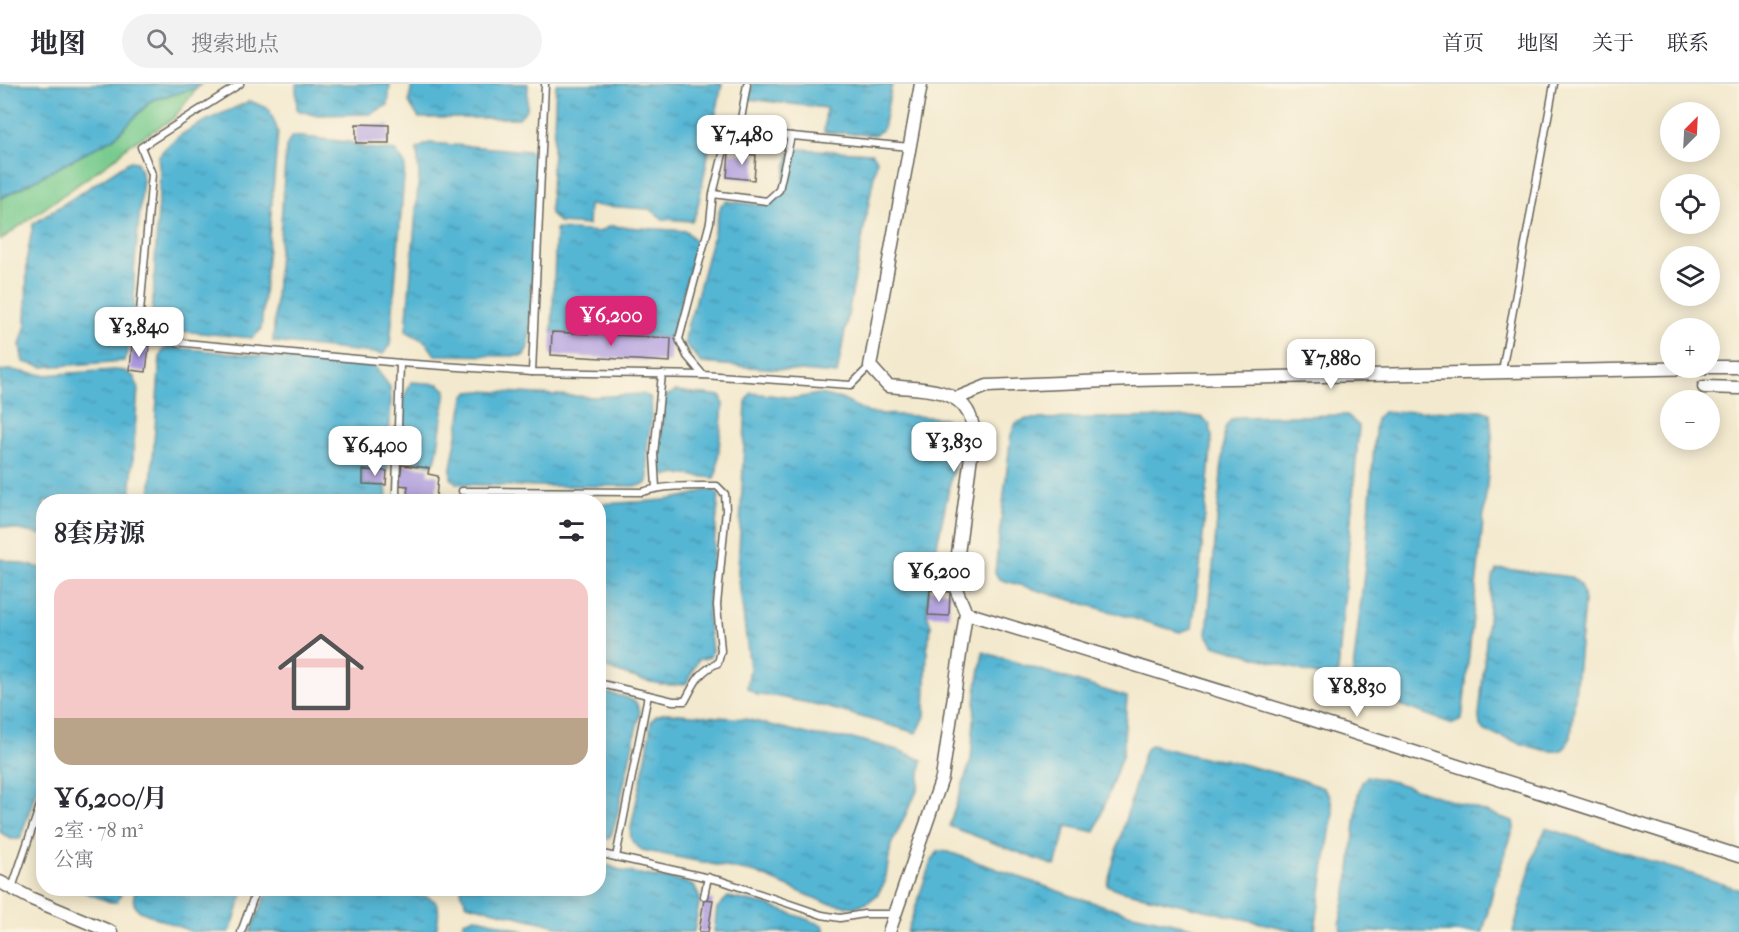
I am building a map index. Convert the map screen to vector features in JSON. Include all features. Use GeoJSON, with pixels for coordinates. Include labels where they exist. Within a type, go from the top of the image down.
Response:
{"type":"FeatureCollection","features":[{"type":"Feature","properties":{"kind":"street"},"geometry":{"type":"LineString","coordinates":[[890,932],[942,778],[966,613],[954,584],[974,433],[969,413],[957,398],[942,392],[888,386],[870,366],[921,84]]}},
{"type":"Feature","properties":{"kind":"street"},"geometry":{"type":"LineString","coordinates":[[1720,367],[1739,367]]}},
{"type":"Feature","properties":{"kind":"street"},"geometry":{"type":"LineString","coordinates":[[957,398],[987,386],[1132,380],[1660,369]]}},
{"type":"Feature","properties":{"kind":"street"},"geometry":{"type":"LineString","coordinates":[[1704,387],[1739,388]]}},
{"type":"Feature","properties":{"kind":"street"},"geometry":{"type":"LineString","coordinates":[[966,613],[1298,715],[1739,856]]}},
{"type":"Feature","properties":{"kind":"street"},"geometry":{"type":"LineString","coordinates":[[6,885],[111,932]]}},
{"type":"Feature","properties":{"kind":"lane"},"geometry":{"type":"LineString","coordinates":[[240,84],[141,147],[152,174],[138,324],[153,340],[400,363],[532,372],[703,375],[851,385],[870,366]]}},
{"type":"Feature","properties":{"kind":"lane"},"geometry":{"type":"LineString","coordinates":[[532,372],[545,84]]}},
{"type":"Feature","properties":{"kind":"lane"},"geometry":{"type":"LineString","coordinates":[[739,131],[747,84]]}},
{"type":"Feature","properties":{"kind":"lane"},"geometry":{"type":"LineString","coordinates":[[1502,371],[1554,84]]}},
{"type":"Feature","properties":{"kind":"lane"},"geometry":{"type":"LineString","coordinates":[[703,375],[687,356],[679,339],[710,222],[713,194],[729,130],[910,147]]}},
{"type":"Feature","properties":{"kind":"lane"},"geometry":{"type":"LineString","coordinates":[[713,194],[767,201],[779,190],[791,136]]}},
{"type":"Feature","properties":{"kind":"lane"},"geometry":{"type":"LineString","coordinates":[[396,494],[400,363]]}},
{"type":"Feature","properties":{"kind":"lane"},"geometry":{"type":"LineString","coordinates":[[656,488],[654,454],[662,374]]}},
{"type":"Feature","properties":{"kind":"lane"},"geometry":{"type":"LineString","coordinates":[[462,491],[642,492],[656,488],[717,486],[724,494],[726,510],[717,605],[721,651],[718,663],[700,674],[685,701],[674,701],[606,685]]}},
{"type":"Feature","properties":{"kind":"lane"},"geometry":{"type":"LineString","coordinates":[[616,857],[648,695]]}},
{"type":"Feature","properties":{"kind":"lane"},"geometry":{"type":"LineString","coordinates":[[6,885],[36,813]]}},
{"type":"Feature","properties":{"kind":"lane"},"geometry":{"type":"LineString","coordinates":[[606,855],[708,877],[750,889],[822,915],[840,918],[864,914],[895,914]]}},
{"type":"Feature","properties":{"kind":"lane"},"geometry":{"type":"LineString","coordinates":[[704,896],[708,877]]}},
{"type":"Feature","properties":{"kind":"lane"},"geometry":{"type":"LineString","coordinates":[[241,932],[254,896]]}},
{"type":"Feature","properties":{"kind":"green space"},"geometry":{"type":"Polygon","coordinates":[[[197,88],[173,119],[126,147],[118,156],[0,240],[0,199],[114,138],[152,100],[197,88]]]}},
{"type":"Feature","properties":{"kind":"water"},"geometry":{"type":"Polygon","coordinates":[[[0,84],[201,84],[197,88],[152,100],[114,138],[0,199],[0,84]]]}},
{"type":"Feature","properties":{"kind":"water"},"geometry":{"type":"Polygon","coordinates":[[[296,84],[390,84],[388,105],[370,114],[314,115],[297,110],[296,84]]]}},
{"type":"Feature","properties":{"kind":"water"},"geometry":{"type":"Polygon","coordinates":[[[412,84],[528,84],[527,109],[519,118],[419,118],[409,103],[412,84]]]}},
{"type":"Feature","properties":{"kind":"water"},"geometry":{"type":"Polygon","coordinates":[[[556,84],[722,84],[697,211],[692,221],[663,219],[650,209],[589,205],[588,225],[560,223],[550,214],[556,84]]]}},
{"type":"Feature","properties":{"kind":"water"},"geometry":{"type":"Polygon","coordinates":[[[752,84],[892,84],[883,129],[875,135],[824,132],[826,108],[749,99],[752,84]]]}},
{"type":"Feature","properties":{"kind":"water"},"geometry":{"type":"Polygon","coordinates":[[[250,101],[269,109],[278,131],[261,330],[252,338],[162,329],[152,318],[160,174],[158,157],[177,138],[189,130],[250,101]]]}},
{"type":"Feature","properties":{"kind":"water"},"geometry":{"type":"Polygon","coordinates":[[[292,136],[349,142],[365,148],[396,151],[405,165],[390,345],[383,354],[273,342],[286,147],[292,136]]]}},
{"type":"Feature","properties":{"kind":"water"},"geometry":{"type":"Polygon","coordinates":[[[429,143],[529,151],[537,160],[529,346],[523,356],[435,355],[426,342],[406,331],[419,176],[417,149],[429,143]]]}},
{"type":"Feature","properties":{"kind":"water"},"geometry":{"type":"Polygon","coordinates":[[[798,149],[872,153],[877,159],[837,374],[701,363],[685,343],[687,327],[721,205],[726,201],[768,206],[781,195],[789,155],[798,149]]]}},
{"type":"Feature","properties":{"kind":"water"},"geometry":{"type":"Polygon","coordinates":[[[130,161],[137,162],[143,178],[134,271],[134,335],[124,361],[43,367],[23,362],[20,345],[26,325],[27,257],[33,224],[130,161]]]}},
{"type":"Feature","properties":{"kind":"water"},"geometry":{"type":"Polygon","coordinates":[[[610,226],[686,231],[697,243],[671,338],[552,332],[556,229],[599,232],[610,226]]]}},
{"type":"Feature","properties":{"kind":"water"},"geometry":{"type":"Polygon","coordinates":[[[168,347],[375,367],[390,387],[387,471],[363,470],[363,484],[386,485],[387,494],[150,494],[160,357],[163,350],[168,347]]]}},
{"type":"Feature","properties":{"kind":"water"},"geometry":{"type":"Polygon","coordinates":[[[9,370],[44,375],[114,370],[125,371],[134,377],[138,387],[130,494],[36,494],[36,534],[0,526],[0,371],[9,370]]]}},
{"type":"Feature","properties":{"kind":"water"},"geometry":{"type":"Polygon","coordinates":[[[411,382],[439,384],[446,390],[437,454],[431,465],[412,461],[400,451],[402,402],[411,382]]]}},
{"type":"Feature","properties":{"kind":"water"},"geometry":{"type":"Polygon","coordinates":[[[676,391],[721,396],[723,404],[717,471],[714,478],[678,474],[667,476],[660,470],[658,461],[664,404],[666,396],[676,391]]]}},
{"type":"Feature","properties":{"kind":"water"},"geometry":{"type":"Polygon","coordinates":[[[469,392],[593,397],[642,394],[650,397],[652,418],[647,450],[646,484],[638,486],[517,486],[457,484],[451,478],[451,467],[464,397],[469,392]]]}},
{"type":"Feature","properties":{"kind":"water"},"geometry":{"type":"Polygon","coordinates":[[[751,393],[796,398],[819,394],[841,399],[869,413],[943,418],[958,429],[960,436],[930,578],[927,614],[931,626],[927,650],[925,716],[917,733],[823,706],[774,696],[757,695],[747,688],[750,668],[738,573],[746,402],[751,393]]]}},
{"type":"Feature","properties":{"kind":"water"},"geometry":{"type":"Polygon","coordinates":[[[1481,410],[1490,413],[1492,437],[1462,720],[1453,724],[1357,690],[1352,680],[1366,556],[1376,419],[1383,412],[1481,410]]]}},
{"type":"Feature","properties":{"kind":"water"},"geometry":{"type":"Polygon","coordinates":[[[1347,415],[1359,426],[1338,672],[1334,678],[1328,678],[1214,645],[1207,635],[1225,428],[1231,420],[1239,417],[1347,415]]]}},
{"type":"Feature","properties":{"kind":"water"},"geometry":{"type":"Polygon","coordinates":[[[1201,417],[1210,424],[1212,437],[1200,569],[1192,628],[1180,632],[999,579],[995,572],[1011,435],[1016,423],[1027,419],[1201,417]]]}},
{"type":"Feature","properties":{"kind":"water"},"geometry":{"type":"Polygon","coordinates":[[[706,490],[715,491],[719,495],[708,621],[712,651],[710,657],[698,660],[687,683],[678,685],[655,683],[606,667],[606,504],[667,500],[706,490]]]}},
{"type":"Feature","properties":{"kind":"water"},"geometry":{"type":"Polygon","coordinates":[[[0,559],[36,567],[36,791],[20,839],[11,839],[0,832],[0,559]]]}},
{"type":"Feature","properties":{"kind":"water"},"geometry":{"type":"Polygon","coordinates":[[[1497,570],[1571,577],[1578,582],[1582,591],[1584,603],[1571,737],[1565,747],[1559,751],[1544,750],[1523,744],[1485,731],[1480,726],[1492,577],[1497,570]]]}},
{"type":"Feature","properties":{"kind":"water"},"geometry":{"type":"Polygon","coordinates":[[[983,652],[1127,697],[1123,753],[1095,832],[1067,826],[1055,866],[949,826],[971,760],[976,692],[983,652]]]}},
{"type":"Feature","properties":{"kind":"water"},"geometry":{"type":"Polygon","coordinates":[[[606,693],[636,702],[640,712],[610,838],[606,839],[606,693]]]}},
{"type":"Feature","properties":{"kind":"water"},"geometry":{"type":"Polygon","coordinates":[[[665,713],[745,719],[816,736],[856,739],[898,750],[922,760],[918,789],[891,845],[885,882],[877,895],[867,903],[853,907],[824,902],[756,873],[642,850],[636,845],[630,835],[648,748],[651,721],[656,716],[665,713]]]}},
{"type":"Feature","properties":{"kind":"water"},"geometry":{"type":"Polygon","coordinates":[[[1151,745],[1207,759],[1223,759],[1302,780],[1323,788],[1330,797],[1333,812],[1313,932],[1300,932],[1119,890],[1107,885],[1143,757],[1146,749],[1151,745]]]}},
{"type":"Feature","properties":{"kind":"water"},"geometry":{"type":"Polygon","coordinates":[[[1367,776],[1394,782],[1513,821],[1514,828],[1494,886],[1483,932],[1341,932],[1340,922],[1350,871],[1358,795],[1362,782],[1367,776]]]}},
{"type":"Feature","properties":{"kind":"water"},"geometry":{"type":"Polygon","coordinates":[[[1546,828],[1739,889],[1739,932],[1513,932],[1534,854],[1546,828]]]}},
{"type":"Feature","properties":{"kind":"water"},"geometry":{"type":"Polygon","coordinates":[[[938,851],[949,852],[1072,896],[1128,913],[1214,932],[907,932],[930,864],[938,851]]]}},
{"type":"Feature","properties":{"kind":"water"},"geometry":{"type":"Polygon","coordinates":[[[606,865],[622,871],[681,881],[694,886],[700,898],[694,932],[581,932],[467,904],[463,896],[606,896],[606,865]]]}},
{"type":"Feature","properties":{"kind":"water"},"geometry":{"type":"Polygon","coordinates":[[[95,896],[120,896],[117,902],[110,902],[95,896]]]}},
{"type":"Feature","properties":{"kind":"water"},"geometry":{"type":"Polygon","coordinates":[[[134,896],[242,896],[230,932],[192,932],[140,911],[133,901],[134,896]]]}},
{"type":"Feature","properties":{"kind":"water"},"geometry":{"type":"Polygon","coordinates":[[[266,896],[424,896],[437,904],[439,914],[436,932],[250,932],[266,896]]]}},
{"type":"Feature","properties":{"kind":"water"},"geometry":{"type":"Polygon","coordinates":[[[728,897],[767,905],[823,925],[825,932],[714,932],[717,908],[728,897]]]}},
{"type":"Feature","properties":{"kind":"water"},"geometry":{"type":"Polygon","coordinates":[[[475,917],[527,932],[460,932],[464,921],[475,917]]]}},
{"type":"Feature","properties":{"kind":"building"},"geometry":{"type":"Polygon","coordinates":[[[356,124],[389,125],[389,143],[356,143],[356,124]]]}},
{"type":"Feature","properties":{"kind":"building"},"geometry":{"type":"Polygon","coordinates":[[[729,153],[756,155],[754,180],[727,177],[729,153]]]}},
{"type":"Feature","properties":{"kind":"building"},"geometry":{"type":"Polygon","coordinates":[[[552,332],[671,338],[670,362],[551,355],[552,332]]]}},
{"type":"Feature","properties":{"kind":"building"},"geometry":{"type":"Polygon","coordinates":[[[132,344],[149,346],[146,372],[130,370],[132,344]]]}},
{"type":"Feature","properties":{"kind":"building"},"geometry":{"type":"Polygon","coordinates":[[[402,465],[429,468],[428,474],[438,476],[436,494],[407,494],[408,486],[399,485],[402,465]]]}},
{"type":"Feature","properties":{"kind":"building"},"geometry":{"type":"Polygon","coordinates":[[[363,470],[387,471],[386,485],[363,484],[363,470]]]}},
{"type":"Feature","properties":{"kind":"building"},"geometry":{"type":"Polygon","coordinates":[[[930,590],[950,592],[949,616],[928,615],[930,590]]]}},
{"type":"Feature","properties":{"kind":"building"},"geometry":{"type":"Polygon","coordinates":[[[704,899],[713,900],[708,932],[699,932],[704,899]]]}}]}
